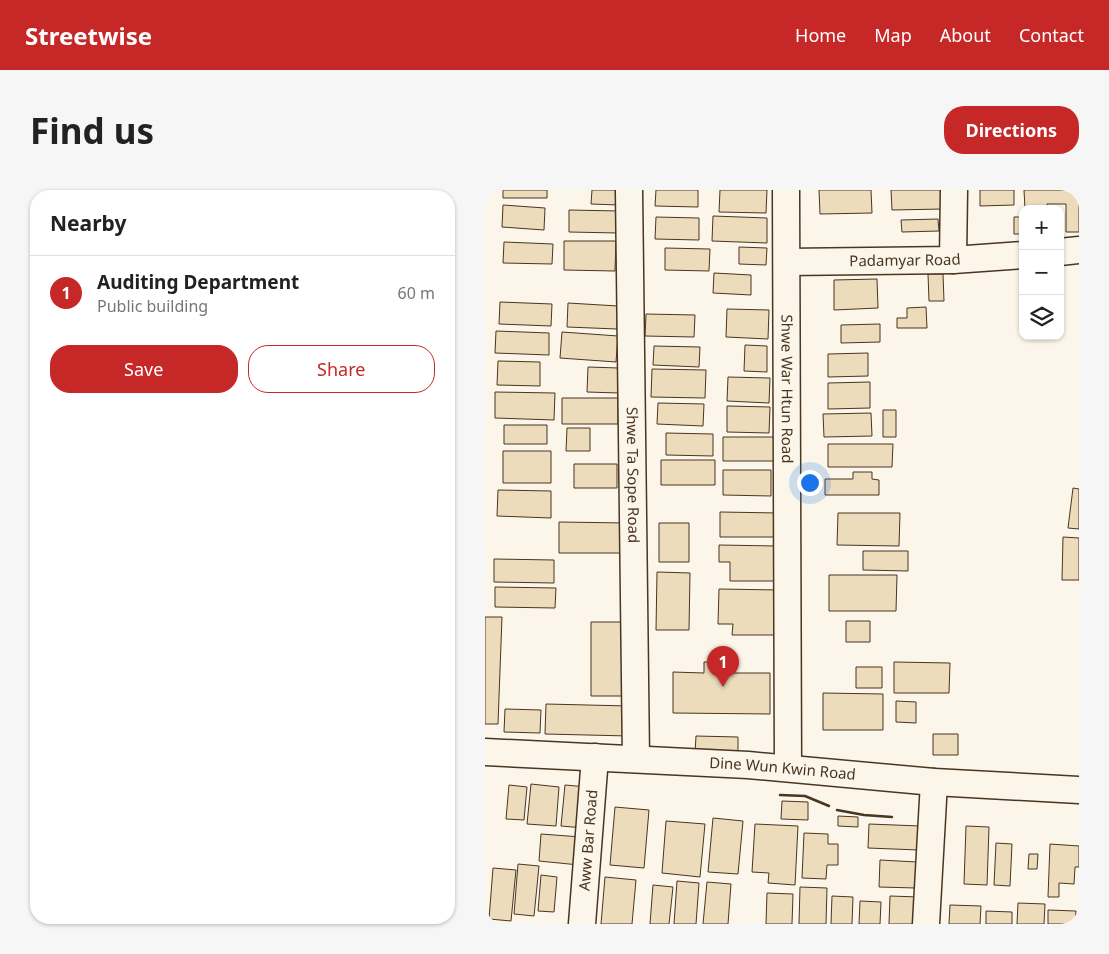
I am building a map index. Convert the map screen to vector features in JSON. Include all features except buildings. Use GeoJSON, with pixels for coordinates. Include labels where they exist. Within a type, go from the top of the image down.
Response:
{"type":"FeatureCollection","features":[{"type":"Feature","properties":{"kind":"street","name":"Shwe Ta Sope Road"},"geometry":{"type":"LineString","coordinates":[[629,190],[636,759]]}},
{"type":"Feature","properties":{"kind":"street","name":"Shwe War Htun Road"},"geometry":{"type":"LineString","coordinates":[[786,190],[788,768]]}},
{"type":"Feature","properties":{"kind":"street"},"geometry":{"type":"LineString","coordinates":[[953,190],[953,260]]}},
{"type":"Feature","properties":{"kind":"street"},"geometry":{"type":"LineString","coordinates":[[1064,252],[1079,250]]}},
{"type":"Feature","properties":{"kind":"street","name":"Padamyar Road"},"geometry":{"type":"LineString","coordinates":[[787,262],[953,260],[1019,255]]}},
{"type":"Feature","properties":{"kind":"street","name":"Dine Wun Kwin Road"},"geometry":{"type":"LineString","coordinates":[[485,752],[788,768],[934,782],[1079,790]]}},
{"type":"Feature","properties":{"kind":"street","name":"Aww Bar Road"},"geometry":{"type":"LineString","coordinates":[[582,924],[595,757]]}},
{"type":"Feature","properties":{"kind":"street"},"geometry":{"type":"LineString","coordinates":[[926,924],[934,782]]}},
{"type":"Feature","properties":{"kind":"wall"},"geometry":{"type":"LineString","coordinates":[[780,795],[805,796],[829,806]]}},
{"type":"Feature","properties":{"kind":"wall"},"geometry":{"type":"LineString","coordinates":[[837,810],[864,815],[892,817]]}},
{"type":"Feature","properties":{"kind":"place","name":"Auditing Department"},"geometry":{"type":"Point","coordinates":[723,687]}}]}
